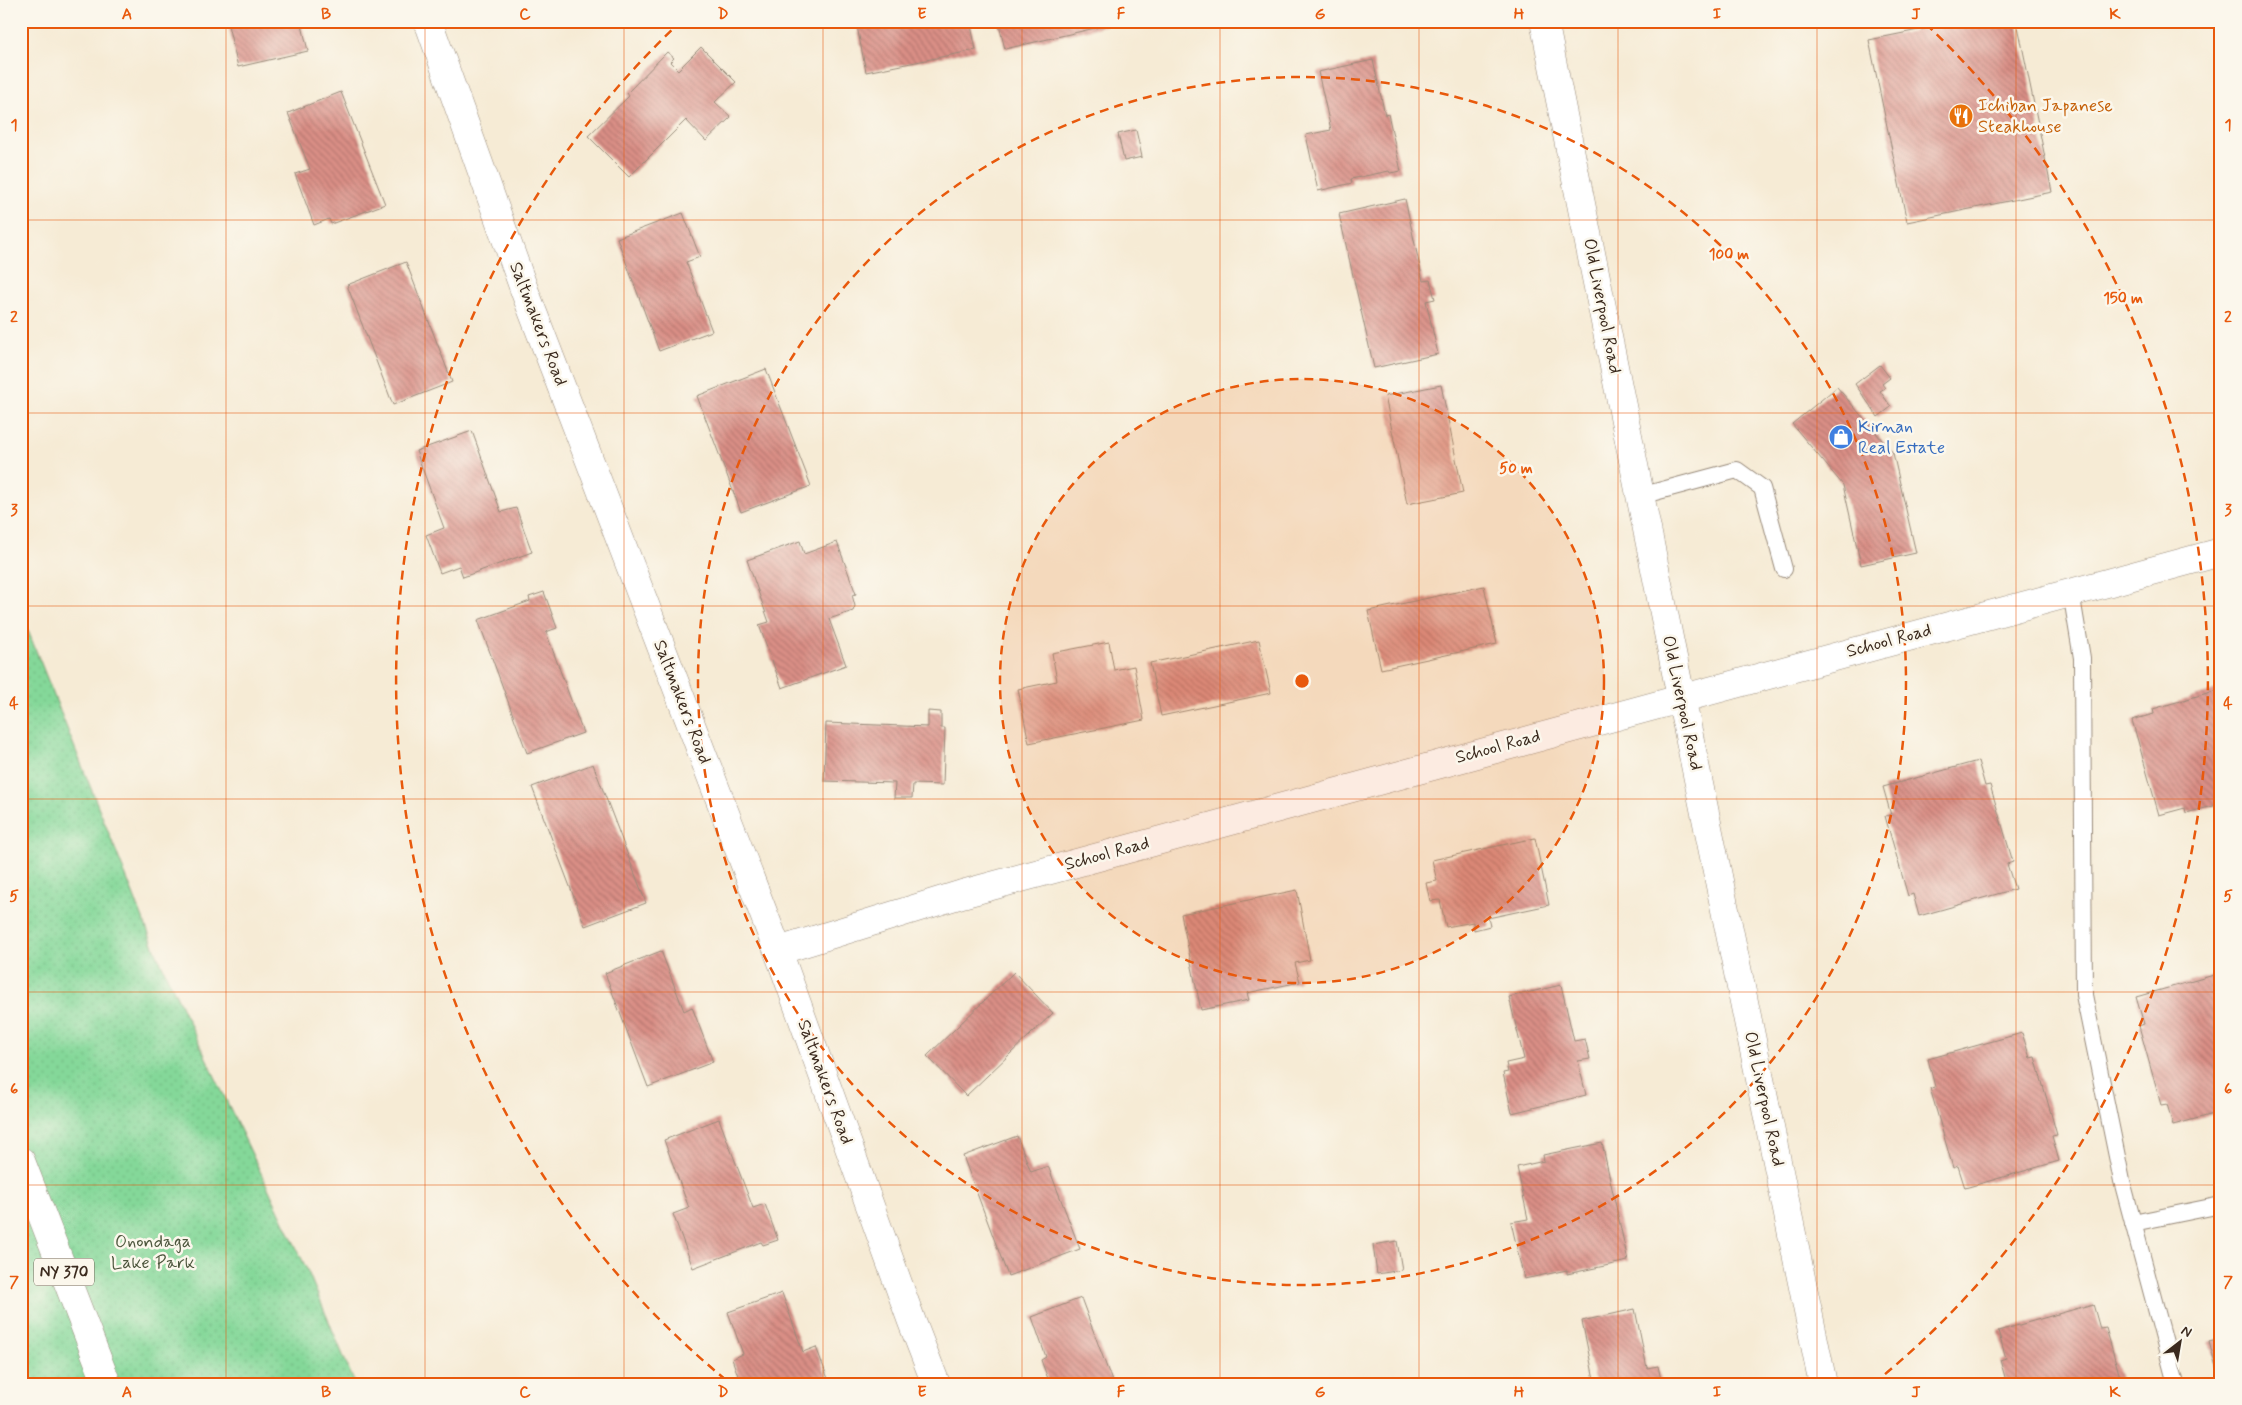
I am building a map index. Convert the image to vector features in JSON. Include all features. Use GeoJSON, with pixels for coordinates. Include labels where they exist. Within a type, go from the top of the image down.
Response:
{"type":"FeatureCollection","features":[{"type":"Feature","properties":{"kind":"street","name":"Saltmakers Road"},"geometry":{"type":"LineString","coordinates":[[428,21],[525,292],[778,951],[936,1384]]}},
{"type":"Feature","properties":{"kind":"street","name":"Old Liverpool Road"},"geometry":{"type":"LineString","coordinates":[[1544,21],[1822,1384]]}},
{"type":"Feature","properties":{"kind":"street","name":"School Road"},"geometry":{"type":"LineString","coordinates":[[778,951],[962,894],[1681,697],[2221,552]]}},
{"type":"Feature","properties":{"kind":"street","name":"NY 370"},"geometry":{"type":"LineString","coordinates":[[21,1161],[107,1384]]}},
{"type":"Feature","properties":{"kind":"lane"},"geometry":{"type":"LineString","coordinates":[[1640,496],[1738,470],[1762,488],[1784,569]]}},
{"type":"Feature","properties":{"kind":"lane"},"geometry":{"type":"LineString","coordinates":[[2071,592],[2082,658],[2084,995],[2122,1181],[2176,1384]]}},
{"type":"Feature","properties":{"kind":"lane"},"geometry":{"type":"LineString","coordinates":[[2133,1223],[2221,1205]]}},
{"type":"Feature","properties":{"kind":"green space"},"geometry":{"type":"Polygon","coordinates":[[[2208,21],[2221,21],[2221,70],[2208,21]]]}},
{"type":"Feature","properties":{"kind":"green space","name":"Onondaga Lake Park"},"geometry":{"type":"Polygon","coordinates":[[[21,613],[159,959],[309,1274],[355,1384],[21,1384],[21,613]]]}},
{"type":"Feature","properties":{"kind":"building"},"geometry":{"type":"Polygon","coordinates":[[[227,21],[301,21],[308,51],[238,67],[227,21]]]}},
{"type":"Feature","properties":{"kind":"building"},"geometry":{"type":"Polygon","coordinates":[[[856,21],[970,21],[976,50],[866,72],[856,21]]]}},
{"type":"Feature","properties":{"kind":"building"},"geometry":{"type":"Polygon","coordinates":[[[998,21],[1121,21],[1121,22],[1005,49],[998,21]]]}},
{"type":"Feature","properties":{"kind":"building","name":"Ichiban Japanese Steakhouse"},"geometry":{"type":"Polygon","coordinates":[[[1963,21],[2017,21],[2052,192],[1907,222],[1869,40],[1963,21]]]}},
{"type":"Feature","properties":{"kind":"building"},"geometry":{"type":"Polygon","coordinates":[[[701,47],[736,82],[715,102],[731,117],[706,141],[686,120],[629,177],[588,136],[629,96],[627,93],[667,52],[674,58],[670,62],[678,70],[701,47]]]}},
{"type":"Feature","properties":{"kind":"building"},"geometry":{"type":"Polygon","coordinates":[[[1373,60],[1385,115],[1388,114],[1401,171],[1390,173],[1389,171],[1351,179],[1352,183],[1318,191],[1306,135],[1331,130],[1318,72],[1373,60]]]}},
{"type":"Feature","properties":{"kind":"building"},"geometry":{"type":"Polygon","coordinates":[[[341,92],[385,204],[331,224],[329,219],[314,225],[295,174],[310,169],[288,113],[341,92]]]}},
{"type":"Feature","properties":{"kind":"building"},"geometry":{"type":"Polygon","coordinates":[[[1136,130],[1142,157],[1124,161],[1118,134],[1136,130]]]}},
{"type":"Feature","properties":{"kind":"building"},"geometry":{"type":"Polygon","coordinates":[[[1405,199],[1423,281],[1430,280],[1435,299],[1426,301],[1438,354],[1374,368],[1339,214],[1405,199]]]}},
{"type":"Feature","properties":{"kind":"building"},"geometry":{"type":"Polygon","coordinates":[[[683,213],[700,257],[686,262],[712,331],[659,351],[617,238],[683,213]]]}},
{"type":"Feature","properties":{"kind":"building"},"geometry":{"type":"Polygon","coordinates":[[[406,262],[452,382],[393,405],[347,285],[406,262]]]}},
{"type":"Feature","properties":{"kind":"building"},"geometry":{"type":"Polygon","coordinates":[[[1880,365],[1890,378],[1882,384],[1885,388],[1880,391],[1891,407],[1878,417],[1855,384],[1880,365]]]}},
{"type":"Feature","properties":{"kind":"building"},"geometry":{"type":"Polygon","coordinates":[[[766,369],[811,486],[741,512],[697,396],[766,369]]]}},
{"type":"Feature","properties":{"kind":"building"},"geometry":{"type":"Polygon","coordinates":[[[1441,385],[1463,493],[1407,504],[1385,396],[1441,385]]]}},
{"type":"Feature","properties":{"kind":"building"},"geometry":{"type":"Polygon","coordinates":[[[1837,387],[1893,453],[1916,553],[1861,565],[1843,485],[1792,424],[1837,387]]]}},
{"type":"Feature","properties":{"kind":"building"},"geometry":{"type":"Polygon","coordinates":[[[472,431],[501,512],[516,508],[532,552],[463,577],[459,566],[440,573],[426,535],[444,528],[416,451],[472,431]]]}},
{"type":"Feature","properties":{"kind":"building"},"geometry":{"type":"Polygon","coordinates":[[[800,541],[804,554],[837,542],[856,594],[852,595],[855,606],[853,611],[829,619],[846,665],[782,688],[759,625],[769,622],[747,560],[800,541]]]}},
{"type":"Feature","properties":{"kind":"building"},"geometry":{"type":"Polygon","coordinates":[[[1484,586],[1497,644],[1381,669],[1368,611],[1484,586]]]}},
{"type":"Feature","properties":{"kind":"building"},"geometry":{"type":"Polygon","coordinates":[[[544,592],[557,628],[546,632],[583,733],[527,753],[478,620],[530,601],[529,597],[544,592]]]}},
{"type":"Feature","properties":{"kind":"building"},"geometry":{"type":"Polygon","coordinates":[[[1259,640],[1271,693],[1161,716],[1150,663],[1259,640]]]}},
{"type":"Feature","properties":{"kind":"building"},"geometry":{"type":"Polygon","coordinates":[[[1109,642],[1114,670],[1134,666],[1144,720],[1029,743],[1018,689],[1057,681],[1052,653],[1109,642]]]}},
{"type":"Feature","properties":{"kind":"building"},"geometry":{"type":"Polygon","coordinates":[[[2221,689],[2221,804],[2186,813],[2185,808],[2159,815],[2132,720],[2154,714],[2153,709],[2221,689]]]}},
{"type":"Feature","properties":{"kind":"building"},"geometry":{"type":"Polygon","coordinates":[[[928,711],[941,712],[941,728],[945,728],[943,785],[913,784],[912,798],[894,798],[895,783],[824,781],[826,723],[928,727],[928,711]]]}},
{"type":"Feature","properties":{"kind":"building"},"geometry":{"type":"Polygon","coordinates":[[[1978,761],[1985,786],[1990,785],[2013,862],[2007,864],[2015,889],[1919,916],[1913,894],[1908,896],[1885,816],[1891,815],[1883,787],[1978,761]]]}},
{"type":"Feature","properties":{"kind":"building"},"geometry":{"type":"Polygon","coordinates":[[[593,764],[646,903],[585,926],[532,787],[593,764]]]}},
{"type":"Feature","properties":{"kind":"building"},"geometry":{"type":"Polygon","coordinates":[[[1535,838],[1549,905],[1488,918],[1490,926],[1474,930],[1473,922],[1446,927],[1440,900],[1430,901],[1426,883],[1437,881],[1432,860],[1535,838]]]}},
{"type":"Feature","properties":{"kind":"building"},"geometry":{"type":"Polygon","coordinates":[[[1297,890],[1310,960],[1295,963],[1300,982],[1247,993],[1249,1000],[1201,1010],[1181,914],[1297,890]]]}},
{"type":"Feature","properties":{"kind":"building"},"geometry":{"type":"Polygon","coordinates":[[[661,951],[684,1011],[692,1007],[713,1062],[648,1087],[605,973],[661,951]]]}},
{"type":"Feature","properties":{"kind":"building"},"geometry":{"type":"Polygon","coordinates":[[[1014,972],[1053,1013],[966,1096],[927,1056],[1014,972]]]}},
{"type":"Feature","properties":{"kind":"building"},"geometry":{"type":"Polygon","coordinates":[[[2221,973],[2221,1112],[2173,1125],[2167,1104],[2161,1105],[2139,1026],[2144,1024],[2136,997],[2221,973]]]}},
{"type":"Feature","properties":{"kind":"building"},"geometry":{"type":"Polygon","coordinates":[[[1561,985],[1574,1041],[1585,1039],[1590,1059],[1578,1061],[1586,1095],[1512,1113],[1503,1073],[1508,1072],[1506,1063],[1524,1059],[1509,997],[1561,985]]]}},
{"type":"Feature","properties":{"kind":"building"},"geometry":{"type":"Polygon","coordinates":[[[2022,1033],[2030,1058],[2035,1057],[2057,1135],[2052,1136],[2059,1161],[1965,1188],[1958,1166],[1953,1168],[1930,1088],[1935,1087],[1928,1059],[2022,1033]]]}},
{"type":"Feature","properties":{"kind":"building"},"geometry":{"type":"Polygon","coordinates":[[[719,1119],[753,1208],[765,1204],[778,1240],[763,1245],[761,1242],[693,1268],[673,1214],[689,1208],[664,1140],[719,1119]]]}},
{"type":"Feature","properties":{"kind":"building"},"geometry":{"type":"Polygon","coordinates":[[[1017,1136],[1031,1172],[1048,1166],[1080,1249],[1008,1276],[963,1156],[1017,1136]]]}},
{"type":"Feature","properties":{"kind":"building"},"geometry":{"type":"Polygon","coordinates":[[[1602,1143],[1628,1261],[1567,1274],[1567,1270],[1524,1279],[1511,1222],[1528,1219],[1517,1167],[1544,1161],[1543,1155],[1602,1143]]]}},
{"type":"Feature","properties":{"kind":"building"},"geometry":{"type":"Polygon","coordinates":[[[1397,1241],[1402,1270],[1377,1274],[1373,1245],[1397,1241]]]}},
{"type":"Feature","properties":{"kind":"building"},"geometry":{"type":"Polygon","coordinates":[[[782,1293],[803,1352],[816,1347],[830,1384],[741,1384],[732,1359],[743,1354],[728,1312],[782,1293]]]}},
{"type":"Feature","properties":{"kind":"building"},"geometry":{"type":"Polygon","coordinates":[[[1081,1298],[1113,1384],[1050,1384],[1041,1360],[1046,1357],[1032,1317],[1081,1298]]]}},
{"type":"Feature","properties":{"kind":"building"},"geometry":{"type":"Polygon","coordinates":[[[2093,1304],[2100,1329],[2106,1328],[2122,1384],[2007,1384],[2000,1360],[2006,1358],[1998,1331],[2093,1304]]]}},
{"type":"Feature","properties":{"kind":"building"},"geometry":{"type":"Polygon","coordinates":[[[1635,1309],[1647,1368],[1658,1366],[1661,1380],[1655,1381],[1655,1384],[1595,1384],[1582,1321],[1635,1309]]]}},
{"type":"Feature","properties":{"kind":"building"},"geometry":{"type":"Polygon","coordinates":[[[2221,1339],[2221,1381],[2220,1381],[2209,1342],[2221,1339]]]}},
{"type":"Feature","properties":{"kind":"place","name":"Ichiban Japanese Steakhouse"},"geometry":{"type":"Point","coordinates":[1961,116]}},
{"type":"Feature","properties":{"kind":"place","name":"Kirnan Real Estate"},"geometry":{"type":"Point","coordinates":[1841,437]}}]}
